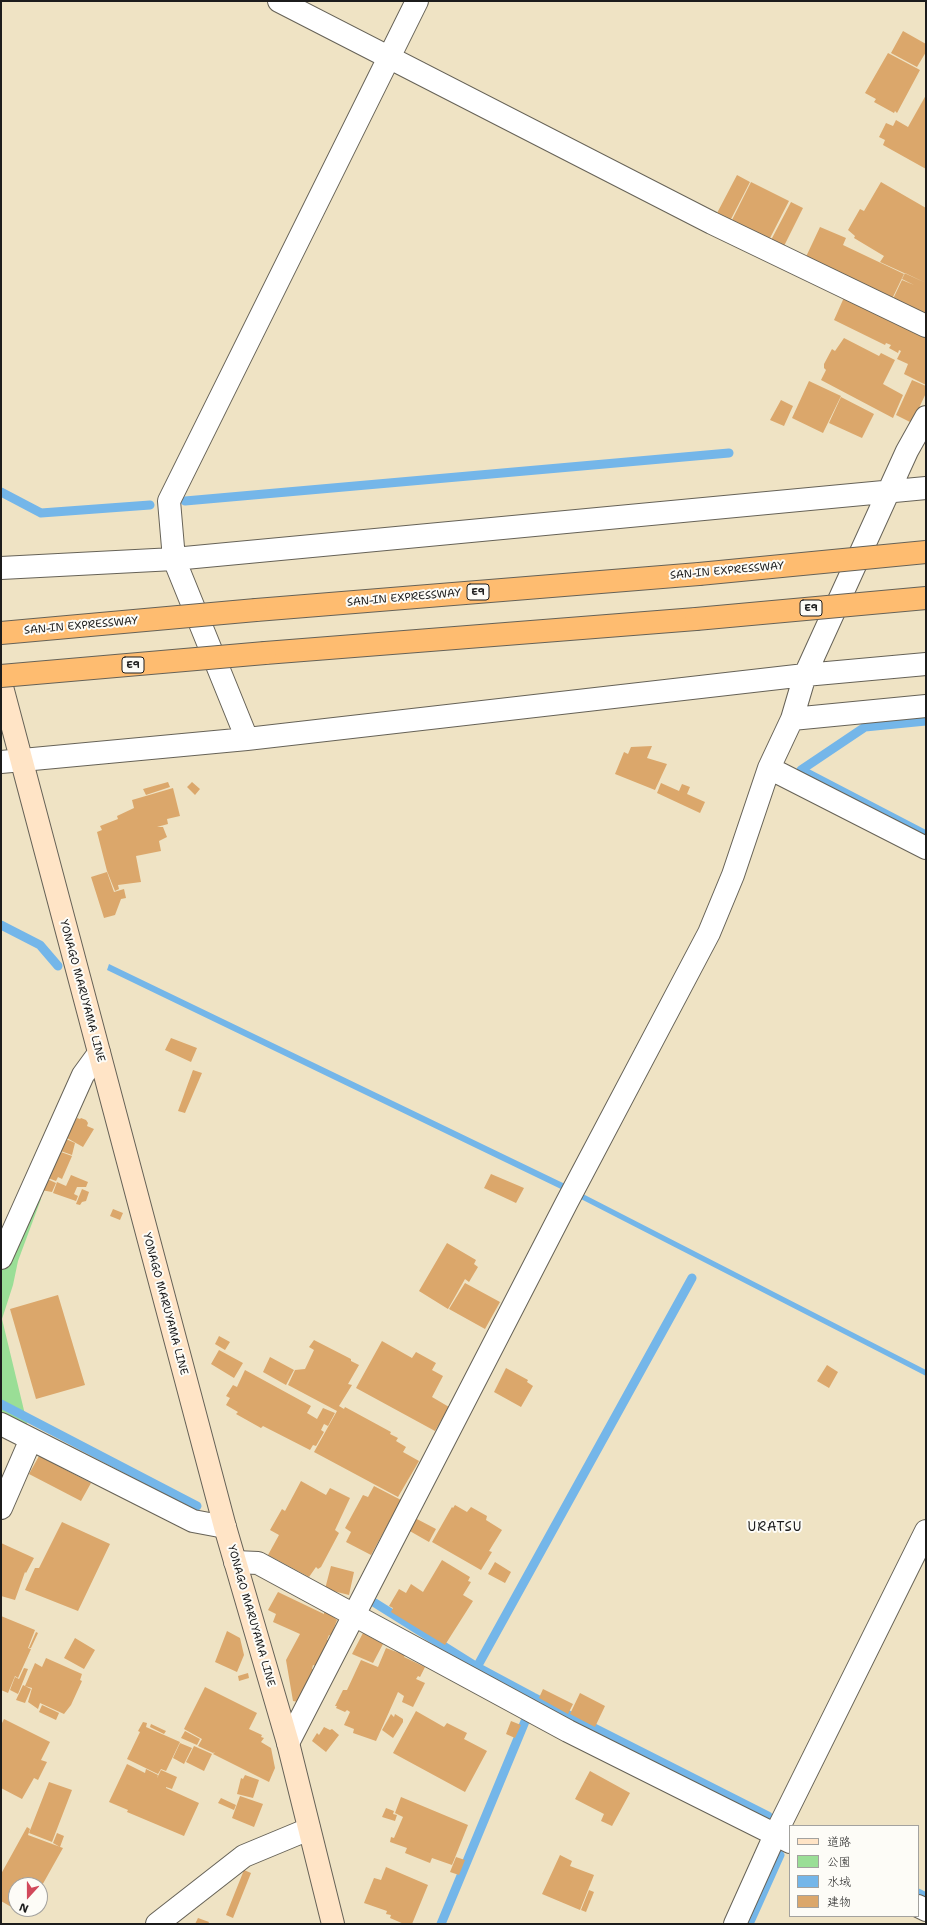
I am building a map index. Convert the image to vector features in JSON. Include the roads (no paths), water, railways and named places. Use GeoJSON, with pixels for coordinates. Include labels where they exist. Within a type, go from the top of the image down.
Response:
{"type":"FeatureCollection","features":[{"type":"Feature","properties":{"kind":"highway","name":"SAN-IN EXPRESSWAY"},"geometry":{"type":"LineString","coordinates":[[1,633],[256,610],[700,574],[926,552]]}},
{"type":"Feature","properties":{"kind":"highway","name":"E9"},"geometry":{"type":"LineString","coordinates":[[1,676],[926,598]]}},
{"type":"Feature","properties":{"kind":"main road","name":"YONAGO MARUYAMA LINE"},"geometry":{"type":"LineString","coordinates":[[1,683],[11,761],[99,1053],[224,1527],[288,1743],[333,1924]]}},
{"type":"Feature","properties":{"kind":"street"},"geometry":{"type":"LineString","coordinates":[[279,1],[389,56],[712,223],[926,326]]}},
{"type":"Feature","properties":{"kind":"street"},"geometry":{"type":"LineString","coordinates":[[248,739],[174,559],[169,501],[417,1]]}},
{"type":"Feature","properties":{"kind":"street"},"geometry":{"type":"LineString","coordinates":[[288,1743],[567,1202],[709,933],[734,875],[769,768],[792,719],[804,675],[888,492],[917,450],[926,417]]}},
{"type":"Feature","properties":{"kind":"street"},"geometry":{"type":"LineString","coordinates":[[1,568],[174,559],[926,488]]}},
{"type":"Feature","properties":{"kind":"street"},"geometry":{"type":"LineString","coordinates":[[11,761],[248,739],[804,675],[926,664]]}},
{"type":"Feature","properties":{"kind":"street"},"geometry":{"type":"LineString","coordinates":[[792,719],[926,706]]}},
{"type":"Feature","properties":{"kind":"street"},"geometry":{"type":"LineString","coordinates":[[769,768],[926,848]]}},
{"type":"Feature","properties":{"kind":"street"},"geometry":{"type":"LineString","coordinates":[[1,1258],[83,1075],[99,1053]]}},
{"type":"Feature","properties":{"kind":"street"},"geometry":{"type":"LineString","coordinates":[[1,1424],[193,1521],[224,1527]]}},
{"type":"Feature","properties":{"kind":"street"},"geometry":{"type":"LineString","coordinates":[[1,1508],[31,1439]]}},
{"type":"Feature","properties":{"kind":"street"},"geometry":{"type":"LineString","coordinates":[[735,1924],[782,1839],[926,1531]]}},
{"type":"Feature","properties":{"kind":"street"},"geometry":{"type":"LineString","coordinates":[[235,1562],[258,1563],[568,1731],[782,1839]]}},
{"type":"Feature","properties":{"kind":"street"},"geometry":{"type":"LineString","coordinates":[[157,1924],[244,1856],[309,1829]]}},
{"type":"Feature","properties":{"kind":"water"},"geometry":{"type":"Polygon","coordinates":[[[109,964],[565,1184],[563,1190],[107,970],[109,964]]]}},
{"type":"Feature","properties":{"kind":"water"},"geometry":{"type":"Polygon","coordinates":[[[581,1193],[926,1370],[926,1376],[579,1198],[581,1193]]]}},
{"type":"Feature","properties":{"kind":"waterway"},"geometry":{"type":"LineString","coordinates":[[185,501],[729,453]]}},
{"type":"Feature","properties":{"kind":"waterway"},"geometry":{"type":"LineString","coordinates":[[1,492],[41,513],[150,505]]}},
{"type":"Feature","properties":{"kind":"waterway"},"geometry":{"type":"LineString","coordinates":[[926,721],[865,727],[801,770],[926,835]]}},
{"type":"Feature","properties":{"kind":"waterway"},"geometry":{"type":"LineString","coordinates":[[1,925],[40,945],[58,966]]}},
{"type":"Feature","properties":{"kind":"waterway"},"geometry":{"type":"LineString","coordinates":[[477,1667],[692,1278]]}},
{"type":"Feature","properties":{"kind":"waterway"},"geometry":{"type":"LineString","coordinates":[[1,1404],[197,1506]]}},
{"type":"Feature","properties":{"kind":"waterway"},"geometry":{"type":"LineString","coordinates":[[375,1603],[477,1667],[768,1816]]}},
{"type":"Feature","properties":{"kind":"waterway"},"geometry":{"type":"LineString","coordinates":[[441,1924],[526,1719]]}},
{"type":"Feature","properties":{"kind":"waterway"},"geometry":{"type":"LineString","coordinates":[[749,1924],[780,1855]]}},
{"type":"Feature","properties":{"kind":"waterway"},"geometry":{"type":"LineString","coordinates":[[919,1894],[926,1897]]}},
{"type":"Feature","properties":{"kind":"district","name":"URATSU"},"geometry":{"type":"Point","coordinates":[775,1528]}}]}
